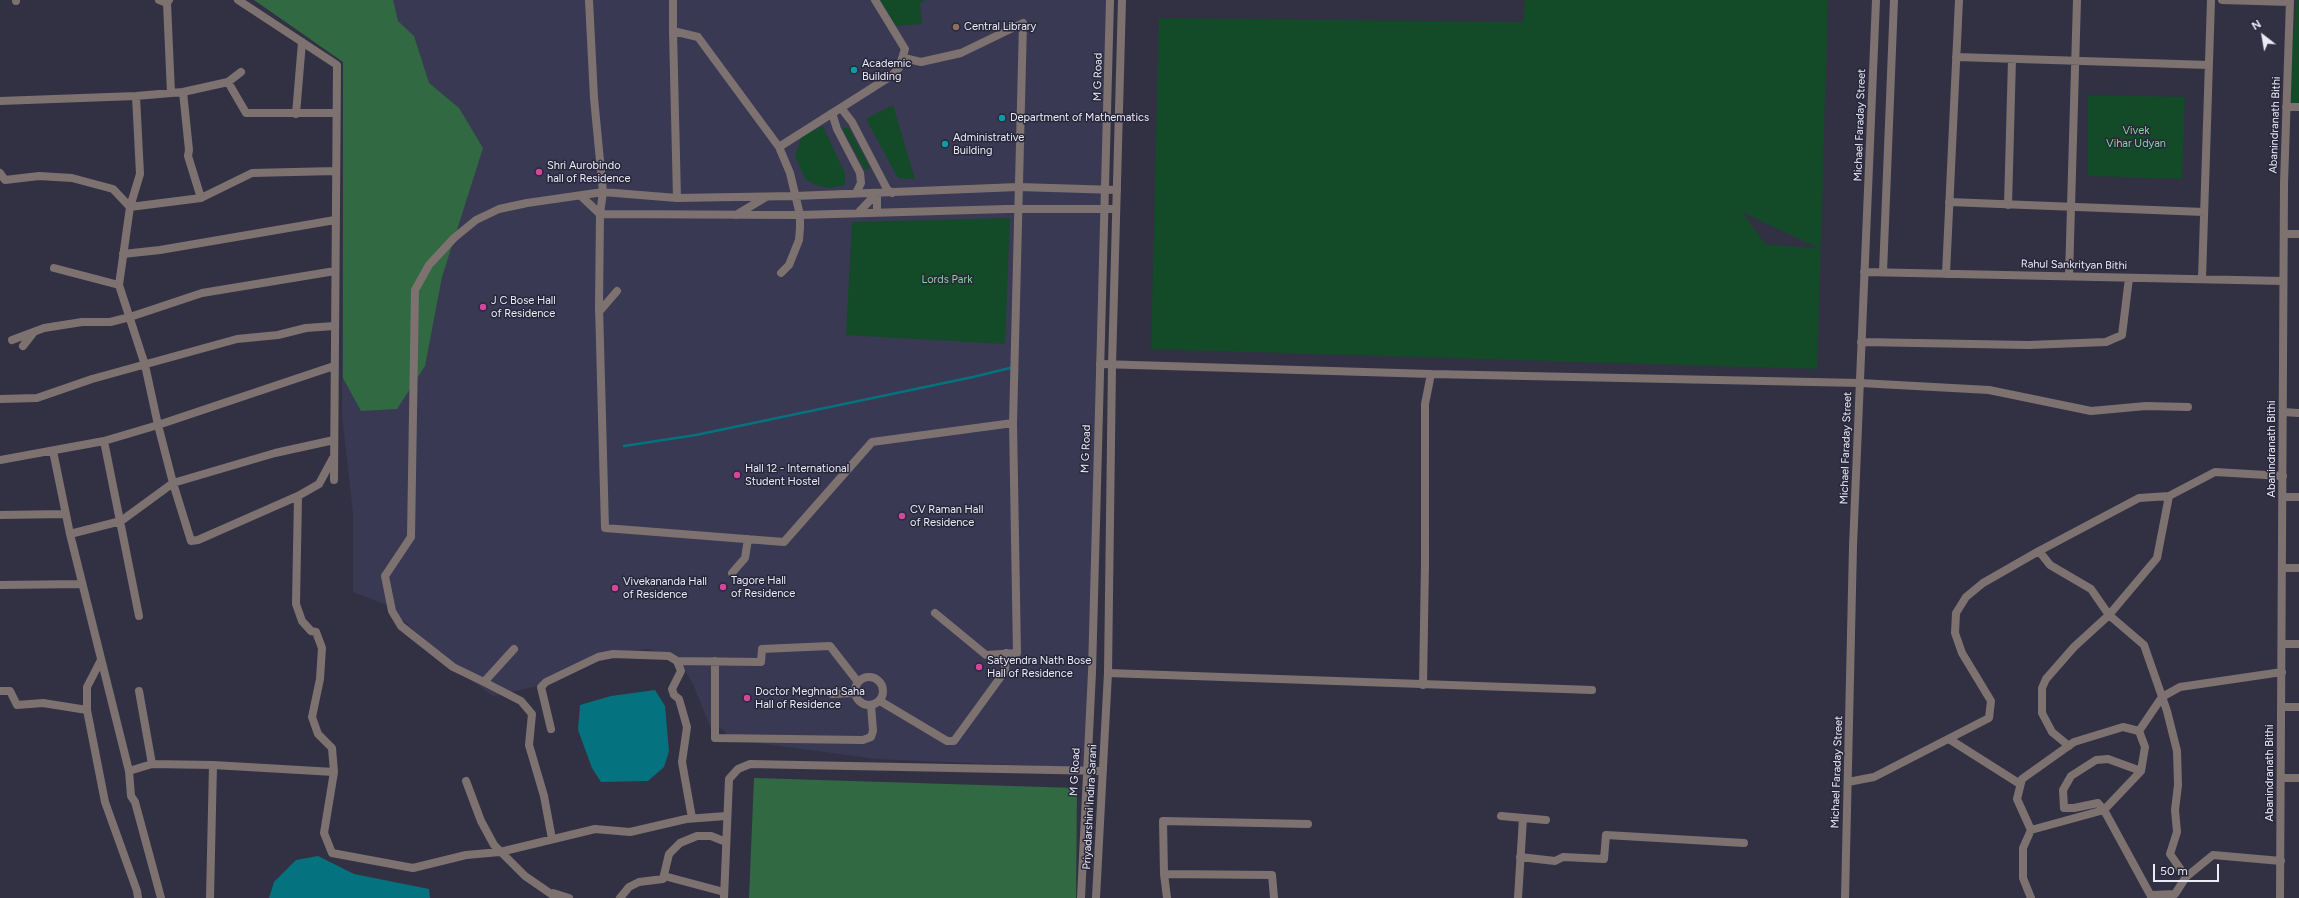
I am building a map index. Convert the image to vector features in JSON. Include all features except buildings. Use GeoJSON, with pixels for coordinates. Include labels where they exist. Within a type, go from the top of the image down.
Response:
{"type":"FeatureCollection","features":[{"type":"Feature","properties":{"kind":"street"},"geometry":{"type":"LineString","coordinates":[[159,0],[168,2],[171,93]]}},
{"type":"Feature","properties":{"kind":"street"},"geometry":{"type":"LineString","coordinates":[[238,0],[337,65],[335,171],[334,480]]}},
{"type":"Feature","properties":{"kind":"street"},"geometry":{"type":"LineString","coordinates":[[589,0],[594,98],[604,192],[600,214],[599,312],[605,528],[784,542],[872,442],[1013,423]]}},
{"type":"Feature","properties":{"kind":"street"},"geometry":{"type":"LineString","coordinates":[[673,0],[677,198]]}},
{"type":"Feature","properties":{"kind":"street"},"geometry":{"type":"LineString","coordinates":[[779,147],[891,76],[899,68],[904,58],[905,49],[875,0]]}},
{"type":"Feature","properties":{"kind":"street","name":"M G Road"},"geometry":{"type":"LineString","coordinates":[[1081,898],[1092,672],[1100,364],[1106,209],[1110,0]]}},
{"type":"Feature","properties":{"kind":"street","name":"Priyadarshini Indira Sarani"},"geometry":{"type":"LineString","coordinates":[[1096,898],[1108,673],[1112,364],[1122,0]]}},
{"type":"Feature","properties":{"kind":"street","name":"Michael Faraday Street"},"geometry":{"type":"LineString","coordinates":[[1845,898],[1853,546],[1876,0]]}},
{"type":"Feature","properties":{"kind":"street"},"geometry":{"type":"LineString","coordinates":[[1883,272],[1894,0]]}},
{"type":"Feature","properties":{"kind":"street"},"geometry":{"type":"LineString","coordinates":[[1946,274],[1959,0]]}},
{"type":"Feature","properties":{"kind":"street"},"geometry":{"type":"LineString","coordinates":[[2069,276],[2077,0]]}},
{"type":"Feature","properties":{"kind":"street"},"geometry":{"type":"LineString","coordinates":[[2202,279],[2211,0]]}},
{"type":"Feature","properties":{"kind":"street"},"geometry":{"type":"LineString","coordinates":[[2222,0],[2290,1]]}},
{"type":"Feature","properties":{"kind":"street","name":"Abanindranath Bithi"},"geometry":{"type":"LineString","coordinates":[[2280,898],[2284,234],[2286,107],[2290,1]]}},
{"type":"Feature","properties":{"kind":"street"},"geometry":{"type":"LineString","coordinates":[[904,58],[922,62],[961,53],[1023,23],[1013,423],[1017,653],[986,655],[936,613]]}},
{"type":"Feature","properties":{"kind":"street"},"geometry":{"type":"LineString","coordinates":[[673,32],[698,37],[779,147],[790,173],[800,215],[799,240],[789,265],[781,273]]}},
{"type":"Feature","properties":{"kind":"street"},"geometry":{"type":"LineString","coordinates":[[296,114],[302,42]]}},
{"type":"Feature","properties":{"kind":"street"},"geometry":{"type":"LineString","coordinates":[[1956,57],[2209,65]]}},
{"type":"Feature","properties":{"kind":"street"},"geometry":{"type":"LineString","coordinates":[[2008,205],[2012,59]]}},
{"type":"Feature","properties":{"kind":"street"},"geometry":{"type":"LineString","coordinates":[[0,101],[136,96],[183,92],[228,82],[241,72]]}},
{"type":"Feature","properties":{"kind":"street"},"geometry":{"type":"LineString","coordinates":[[228,82],[246,114],[336,113]]}},
{"type":"Feature","properties":{"kind":"street"},"geometry":{"type":"LineString","coordinates":[[183,92],[189,150],[188,156],[201,198]]}},
{"type":"Feature","properties":{"kind":"street"},"geometry":{"type":"LineString","coordinates":[[136,96],[140,174],[130,207],[119,284],[146,365],[158,425],[173,483],[191,541],[198,540],[298,496],[320,484],[334,456]]}},
{"type":"Feature","properties":{"kind":"street"},"geometry":{"type":"LineString","coordinates":[[2286,107],[2299,108]]}},
{"type":"Feature","properties":{"kind":"street"},"geometry":{"type":"LineString","coordinates":[[841,108],[852,122],[875,169],[887,189],[892,193]]}},
{"type":"Feature","properties":{"kind":"street"},"geometry":{"type":"LineString","coordinates":[[832,113],[836,129],[860,173],[861,183],[856,193]]}},
{"type":"Feature","properties":{"kind":"street"},"geometry":{"type":"LineString","coordinates":[[860,173],[866,175],[875,169]]}},
{"type":"Feature","properties":{"kind":"street"},"geometry":{"type":"LineString","coordinates":[[130,207],[201,198],[252,173],[335,171]]}},
{"type":"Feature","properties":{"kind":"street"},"geometry":{"type":"LineString","coordinates":[[0,173],[5,180],[39,176],[72,178],[114,189],[130,207]]}},
{"type":"Feature","properties":{"kind":"street"},"geometry":{"type":"LineString","coordinates":[[552,839],[544,796],[529,745],[532,714],[520,701],[453,667],[401,626],[392,611],[385,576],[411,537],[415,290],[429,265],[454,238],[476,220],[499,209],[527,203],[604,192],[677,198],[766,197],[1018,188],[1106,188],[1117,190]]}},
{"type":"Feature","properties":{"kind":"street"},"geometry":{"type":"LineString","coordinates":[[877,193],[877,212]]}},
{"type":"Feature","properties":{"kind":"street"},"geometry":{"type":"LineString","coordinates":[[858,213],[877,193]]}},
{"type":"Feature","properties":{"kind":"street"},"geometry":{"type":"LineString","coordinates":[[582,196],[600,214],[800,215],[1018,209],[1116,210]]}},
{"type":"Feature","properties":{"kind":"street"},"geometry":{"type":"LineString","coordinates":[[736,215],[766,197]]}},
{"type":"Feature","properties":{"kind":"street"},"geometry":{"type":"LineString","coordinates":[[1949,202],[2204,212]]}},
{"type":"Feature","properties":{"kind":"street"},"geometry":{"type":"LineString","coordinates":[[123,254],[160,250],[335,220]]}},
{"type":"Feature","properties":{"kind":"street"},"geometry":{"type":"LineString","coordinates":[[2284,234],[2299,234]]}},
{"type":"Feature","properties":{"kind":"street"},"geometry":{"type":"LineString","coordinates":[[54,268],[119,284]]}},
{"type":"Feature","properties":{"kind":"street"},"geometry":{"type":"LineString","coordinates":[[12,340],[34,332],[67,324],[110,322],[130,318],[202,293],[335,271]]}},
{"type":"Feature","properties":{"kind":"street","name":"Rahul Sankrityan Bithi"},"geometry":{"type":"LineString","coordinates":[[1864,272],[2284,281]]}},
{"type":"Feature","properties":{"kind":"street"},"geometry":{"type":"LineString","coordinates":[[1862,342],[2028,345],[2106,342],[2122,335],[2129,278]]}},
{"type":"Feature","properties":{"kind":"street"},"geometry":{"type":"LineString","coordinates":[[599,312],[617,291]]}},
{"type":"Feature","properties":{"kind":"street"},"geometry":{"type":"LineString","coordinates":[[0,399],[37,398],[92,379],[237,339],[278,335],[306,328],[334,326]]}},
{"type":"Feature","properties":{"kind":"street"},"geometry":{"type":"LineString","coordinates":[[23,346],[34,332]]}},
{"type":"Feature","properties":{"kind":"street"},"geometry":{"type":"LineString","coordinates":[[1100,364],[1431,374],[1860,383],[1989,390],[2090,411],[2146,406],[2188,407]]}},
{"type":"Feature","properties":{"kind":"street"},"geometry":{"type":"LineString","coordinates":[[0,460],[104,441],[158,425],[334,366]]}},
{"type":"Feature","properties":{"kind":"street"},"geometry":{"type":"LineString","coordinates":[[1423,685],[1425,404],[1431,374]]}},
{"type":"Feature","properties":{"kind":"street"},"geometry":{"type":"LineString","coordinates":[[2283,412],[2299,413]]}},
{"type":"Feature","properties":{"kind":"street"},"geometry":{"type":"LineString","coordinates":[[70,534],[120,521],[173,483],[275,452],[334,440]]}},
{"type":"Feature","properties":{"kind":"street"},"geometry":{"type":"LineString","coordinates":[[104,441],[139,616]]}},
{"type":"Feature","properties":{"kind":"street"},"geometry":{"type":"LineString","coordinates":[[54,451],[70,534],[129,771],[131,796],[135,802],[161,898]]}},
{"type":"Feature","properties":{"kind":"street"},"geometry":{"type":"LineString","coordinates":[[1848,782],[1874,777],[1989,718],[1991,701],[1962,653],[1955,633],[1956,613],[1966,597],[1983,583],[2038,551],[2139,498],[2170,496],[2215,472],[2283,476]]}},
{"type":"Feature","properties":{"kind":"street"},"geometry":{"type":"LineString","coordinates":[[298,496],[296,604],[302,621],[311,631],[316,632],[322,648],[320,679],[312,717],[318,734],[332,748],[334,772],[324,834],[332,853],[413,868],[466,855],[500,852],[595,829],[630,832],[692,818],[726,816]]}},
{"type":"Feature","properties":{"kind":"street"},"geometry":{"type":"LineString","coordinates":[[2069,746],[2052,732],[2042,713],[2042,688],[2046,679],[2074,647],[2109,615],[2157,558],[2170,496]]}},
{"type":"Feature","properties":{"kind":"street"},"geometry":{"type":"LineString","coordinates":[[2283,497],[2299,498]]}},
{"type":"Feature","properties":{"kind":"street"},"geometry":{"type":"LineString","coordinates":[[0,515],[66,514]]}},
{"type":"Feature","properties":{"kind":"street"},"geometry":{"type":"LineString","coordinates":[[732,574],[745,558],[748,539]]}},
{"type":"Feature","properties":{"kind":"street"},"geometry":{"type":"LineString","coordinates":[[2038,551],[2050,565],[2091,589],[2109,615],[2144,645],[2162,697],[2177,751],[2178,785],[2175,810],[2177,832],[2170,854],[2186,877]]}},
{"type":"Feature","properties":{"kind":"street"},"geometry":{"type":"LineString","coordinates":[[2282,568],[2299,568]]}},
{"type":"Feature","properties":{"kind":"street"},"geometry":{"type":"LineString","coordinates":[[0,585],[82,584]]}},
{"type":"Feature","properties":{"kind":"street"},"geometry":{"type":"LineString","coordinates":[[2282,644],[2299,644]]}},
{"type":"Feature","properties":{"kind":"street"},"geometry":{"type":"LineString","coordinates":[[677,661],[761,662],[762,649],[830,646],[858,682]]}},
{"type":"Feature","properties":{"kind":"street"},"geometry":{"type":"LineString","coordinates":[[484,682],[514,650]]}},
{"type":"Feature","properties":{"kind":"street"},"geometry":{"type":"LineString","coordinates":[[880,701],[947,741],[954,741],[1005,671],[1006,653]]}},
{"type":"Feature","properties":{"kind":"street"},"geometry":{"type":"LineString","coordinates":[[551,729],[542,687],[546,682],[598,657],[613,654],[670,656],[677,661],[681,671],[672,689],[679,699],[687,727],[682,762],[692,818]]}},
{"type":"Feature","properties":{"kind":"street"},"geometry":{"type":"LineString","coordinates":[[101,660],[87,687],[87,710],[105,802],[138,898]]}},
{"type":"Feature","properties":{"kind":"street"},"geometry":{"type":"LineString","coordinates":[[714,661],[715,738],[863,740],[871,737],[873,731],[871,705]]}},
{"type":"Feature","properties":{"kind":"street"},"geometry":{"type":"LineString","coordinates":[[2139,731],[2162,697],[2180,687],[2282,672]]}},
{"type":"Feature","properties":{"kind":"street"},"geometry":{"type":"LineString","coordinates":[[1108,673],[1488,688],[1534,686],[1592,690]]}},
{"type":"Feature","properties":{"kind":"street"},"geometry":{"type":"LineString","coordinates":[[868,677],[877,680],[880,683],[883,692],[880,701],[871,705],[858,702],[854,693],[858,682],[868,677]]}},
{"type":"Feature","properties":{"kind":"street"},"geometry":{"type":"LineString","coordinates":[[0,691],[10,691],[18,705],[43,703],[87,710]]}},
{"type":"Feature","properties":{"kind":"street"},"geometry":{"type":"LineString","coordinates":[[139,691],[152,764]]}},
{"type":"Feature","properties":{"kind":"street"},"geometry":{"type":"LineString","coordinates":[[832,694],[854,693]]}},
{"type":"Feature","properties":{"kind":"street"},"geometry":{"type":"LineString","coordinates":[[2282,707],[2299,707]]}},
{"type":"Feature","properties":{"kind":"street"},"geometry":{"type":"LineString","coordinates":[[2031,898],[2024,878],[2023,848],[2031,830],[2017,799],[2022,779],[2074,742],[2122,727],[2139,731]]}},
{"type":"Feature","properties":{"kind":"street"},"geometry":{"type":"LineString","coordinates":[[2031,830],[2104,810],[2141,771],[2145,747],[2139,731]]}},
{"type":"Feature","properties":{"kind":"street"},"geometry":{"type":"LineString","coordinates":[[1949,739],[2020,784]]}},
{"type":"Feature","properties":{"kind":"street"},"geometry":{"type":"LineString","coordinates":[[2141,771],[2101,758],[2071,776],[2063,790],[2064,808],[2074,808],[2098,803],[2104,810],[2152,897],[2175,894],[2186,877],[2213,855],[2281,861]]}},
{"type":"Feature","properties":{"kind":"street"},"geometry":{"type":"LineString","coordinates":[[129,771],[152,764],[213,765],[334,772]]}},
{"type":"Feature","properties":{"kind":"street"},"geometry":{"type":"LineString","coordinates":[[664,876],[724,895],[726,816],[729,779],[738,769],[750,764],[1103,771]]}},
{"type":"Feature","properties":{"kind":"street"},"geometry":{"type":"LineString","coordinates":[[210,898],[213,765]]}},
{"type":"Feature","properties":{"kind":"street"},"geometry":{"type":"LineString","coordinates":[[2281,778],[2299,778]]}},
{"type":"Feature","properties":{"kind":"street"},"geometry":{"type":"LineString","coordinates":[[466,781],[481,822],[500,852],[525,876],[555,896],[568,898]]}},
{"type":"Feature","properties":{"kind":"street"},"geometry":{"type":"LineString","coordinates":[[1501,816],[1546,820]]}},
{"type":"Feature","properties":{"kind":"street"},"geometry":{"type":"LineString","coordinates":[[1518,898],[1523,818]]}},
{"type":"Feature","properties":{"kind":"street"},"geometry":{"type":"LineString","coordinates":[[1167,898],[1164,874],[1163,821],[1308,824]]}},
{"type":"Feature","properties":{"kind":"street"},"geometry":{"type":"LineString","coordinates":[[1520,857],[1555,861],[1563,857],[1604,859],[1606,835],[1744,842]]}},
{"type":"Feature","properties":{"kind":"street"},"geometry":{"type":"LineString","coordinates":[[620,898],[629,887],[639,882],[663,880],[669,854],[680,843],[697,836],[711,836],[726,842]]}},
{"type":"Feature","properties":{"kind":"street"},"geometry":{"type":"LineString","coordinates":[[1164,874],[1272,875],[1274,898]]}},
{"type":"Feature","properties":{"kind":"shaded area"},"geometry":{"type":"Polygon","coordinates":[[[255,0],[1113,0],[1089,768],[876,759],[729,739],[723,729],[710,726],[693,684],[678,659],[648,649],[607,654],[542,685],[493,696],[452,666],[387,605],[353,592],[353,513],[342,415],[343,62],[295,26],[255,0]]]}},
{"type":"Feature","properties":{"kind":"shaded area"},"geometry":{"type":"Polygon","coordinates":[[[655,690],[665,706],[669,751],[664,767],[648,781],[601,782],[592,768],[578,730],[580,705],[611,696],[655,690]]]}},
{"type":"Feature","properties":{"kind":"shaded area"},"geometry":{"type":"Polygon","coordinates":[[[318,856],[354,874],[429,889],[430,898],[269,898],[274,882],[296,860],[318,856]]]}},
{"type":"Feature","properties":{"kind":"green space"},"geometry":{"type":"Polygon","coordinates":[[[254,0],[393,0],[398,21],[414,36],[429,83],[459,108],[483,148],[442,277],[425,366],[397,409],[361,411],[343,378],[343,62],[254,0]]]}},
{"type":"Feature","properties":{"kind":"green space"},"geometry":{"type":"Polygon","coordinates":[[[880,0],[926,0],[920,3],[922,24],[896,26],[880,0]]]}},
{"type":"Feature","properties":{"kind":"green space"},"geometry":{"type":"Polygon","coordinates":[[[1525,0],[1828,0],[1817,369],[1151,349],[1159,18],[1523,22],[1525,0]],[[1742,212],[1765,244],[1820,249],[1742,212]]]}},
{"type":"Feature","properties":{"kind":"green space"},"geometry":{"type":"Polygon","coordinates":[[[2297,0],[2299,0],[2299,107],[2286,107],[2297,0]]]}},
{"type":"Feature","properties":{"kind":"green space","name":"Vivek Vihar Udyan"},"geometry":{"type":"Polygon","coordinates":[[[2088,95],[2185,97],[2182,179],[2088,176],[2088,95]]]}},
{"type":"Feature","properties":{"kind":"green space"},"geometry":{"type":"Polygon","coordinates":[[[893,105],[915,179],[898,178],[866,119],[893,105]]]}},
{"type":"Feature","properties":{"kind":"green space"},"geometry":{"type":"Polygon","coordinates":[[[823,126],[845,173],[845,185],[829,188],[816,185],[805,179],[795,156],[802,136],[823,126]]]}},
{"type":"Feature","properties":{"kind":"green space"},"geometry":{"type":"Polygon","coordinates":[[[848,127],[869,166],[868,169],[865,170],[844,132],[843,129],[848,127]]]}},
{"type":"Feature","properties":{"kind":"green space","name":"Lords Park"},"geometry":{"type":"Polygon","coordinates":[[[1010,218],[1005,344],[846,335],[852,222],[1010,218]]]}},
{"type":"Feature","properties":{"kind":"green space"},"geometry":{"type":"Polygon","coordinates":[[[754,778],[1077,788],[1076,898],[749,898],[754,778]]]}},
{"type":"Feature","properties":{"kind":"waterway"},"geometry":{"type":"LineString","coordinates":[[624,446],[696,435],[973,377],[1014,367]]}},
{"type":"Feature","properties":{"kind":"place","name":"Central Library"},"geometry":{"type":"Point","coordinates":[956,27]}},
{"type":"Feature","properties":{"kind":"place","name":"Academic Building"},"geometry":{"type":"Point","coordinates":[854,70]}},
{"type":"Feature","properties":{"kind":"place","name":"Department of Mathematics"},"geometry":{"type":"Point","coordinates":[1002,118]}},
{"type":"Feature","properties":{"kind":"place","name":"Administrative Building"},"geometry":{"type":"Point","coordinates":[945,144]}},
{"type":"Feature","properties":{"kind":"place","name":"Shri Aurobindo hall of Residence"},"geometry":{"type":"Point","coordinates":[539,172]}},
{"type":"Feature","properties":{"kind":"place","name":"J C Bose Hall of Residence"},"geometry":{"type":"Point","coordinates":[483,307]}},
{"type":"Feature","properties":{"kind":"place","name":"Hall 12 - International Student Hostel"},"geometry":{"type":"Point","coordinates":[737,475]}},
{"type":"Feature","properties":{"kind":"place","name":"CV Raman Hall of Residence"},"geometry":{"type":"Point","coordinates":[902,516]}},
{"type":"Feature","properties":{"kind":"place","name":"Tagore Hall of Residence"},"geometry":{"type":"Point","coordinates":[723,587]}},
{"type":"Feature","properties":{"kind":"place","name":"Vivekananda Hall of Residence"},"geometry":{"type":"Point","coordinates":[615,588]}},
{"type":"Feature","properties":{"kind":"place","name":"Satyendra Nath Bose Hall of Residence"},"geometry":{"type":"Point","coordinates":[979,667]}},
{"type":"Feature","properties":{"kind":"place","name":"Doctor Meghnad Saha Hall of Residence"},"geometry":{"type":"Point","coordinates":[747,698]}}]}
